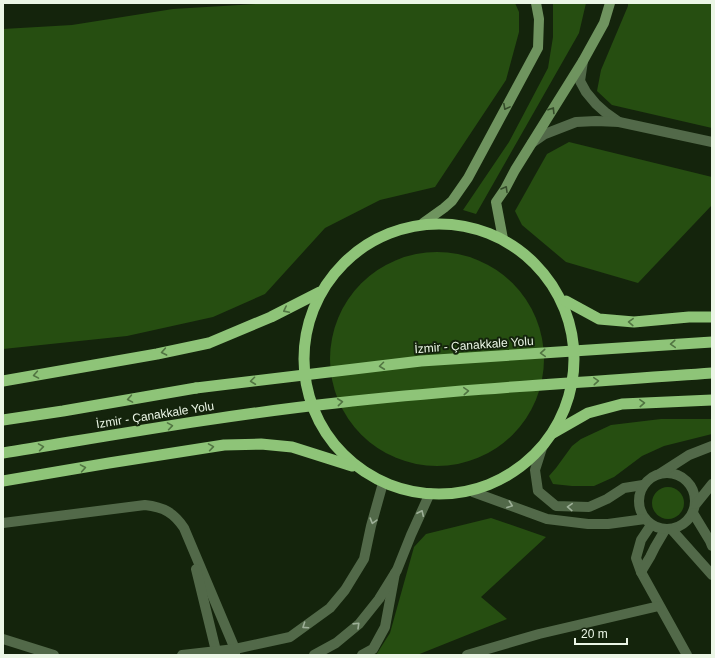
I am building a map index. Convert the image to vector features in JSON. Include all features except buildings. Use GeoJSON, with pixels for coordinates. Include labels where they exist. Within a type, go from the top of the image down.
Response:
{"type":"FeatureCollection","features":[{"type":"Feature","properties":{"kind":"highway"},"geometry":{"type":"LineString","coordinates":[[353,466],[332,443],[312,408],[303,369],[306,329],[320,292],[347,258],[382,235],[423,223],[464,225],[503,239],[526,255],[548,277],[566,301],[599,319],[634,322],[689,317],[712,317]]}},
{"type":"Feature","properties":{"kind":"highway"},"geometry":{"type":"LineString","coordinates":[[3,381],[157,354],[209,343],[271,317],[320,292]]}},
{"type":"Feature","properties":{"kind":"highway"},"geometry":{"type":"LineString","coordinates":[[3,481],[224,446],[261,444],[292,447],[353,466],[383,483],[405,490],[430,493],[473,492],[517,470],[542,448],[553,433],[570,395],[575,353],[566,301]]}},
{"type":"Feature","properties":{"kind":"highway","name":"İzmir - Çanakkale Yolu"},"geometry":{"type":"LineString","coordinates":[[3,420],[196,388],[421,361],[712,342]]}},
{"type":"Feature","properties":{"kind":"highway","name":"İzmir - Çanakkale Yolu"},"geometry":{"type":"LineString","coordinates":[[3,453],[220,418],[336,403],[427,394],[712,373]]}},
{"type":"Feature","properties":{"kind":"highway"},"geometry":{"type":"LineString","coordinates":[[553,433],[588,413],[622,404],[712,400]]}},
{"type":"Feature","properties":{"kind":"main road"},"geometry":{"type":"LineString","coordinates":[[423,223],[452,201],[468,178],[538,48],[539,19],[536,3]]}},
{"type":"Feature","properties":{"kind":"main road"},"geometry":{"type":"LineString","coordinates":[[503,239],[496,202],[583,61],[604,23],[610,3]]}},
{"type":"Feature","properties":{"kind":"street"},"geometry":{"type":"LineString","coordinates":[[583,61],[580,81],[583,87],[596,104],[619,122]]}},
{"type":"Feature","properties":{"kind":"street"},"geometry":{"type":"LineString","coordinates":[[532,143],[545,134],[576,122],[596,121],[619,122],[712,142]]}},
{"type":"Feature","properties":{"kind":"street"},"geometry":{"type":"LineString","coordinates":[[712,446],[689,455],[650,478],[643,485],[640,493],[640,511],[648,522],[659,529],[669,530],[681,526],[688,521],[694,508],[712,484]]}},
{"type":"Feature","properties":{"kind":"street"},"geometry":{"type":"LineString","coordinates":[[542,448],[535,470],[538,491],[556,506],[589,507],[607,499],[624,488],[643,485]]}},
{"type":"Feature","properties":{"kind":"street"},"geometry":{"type":"LineString","coordinates":[[659,474],[668,473],[677,475],[685,479],[691,486],[695,495],[694,508],[712,546]]}},
{"type":"Feature","properties":{"kind":"street"},"geometry":{"type":"LineString","coordinates":[[182,655],[235,652],[290,637],[310,624],[330,608],[345,590],[364,559],[371,526],[383,483]]}},
{"type":"Feature","properties":{"kind":"street"},"geometry":{"type":"LineString","coordinates":[[473,492],[547,519],[588,524],[648,522]]}},
{"type":"Feature","properties":{"kind":"street"},"geometry":{"type":"LineString","coordinates":[[314,655],[336,643],[359,624],[379,599],[395,573],[430,493]]}},
{"type":"Feature","properties":{"kind":"street"},"geometry":{"type":"LineString","coordinates":[[3,523],[145,505],[156,506],[166,510],[173,515],[184,528],[188,536],[235,652]]}},
{"type":"Feature","properties":{"kind":"street"},"geometry":{"type":"LineString","coordinates":[[648,522],[636,558],[641,572],[687,655]]}},
{"type":"Feature","properties":{"kind":"street"},"geometry":{"type":"LineString","coordinates":[[641,572],[655,547],[669,530]]}},
{"type":"Feature","properties":{"kind":"street"},"geometry":{"type":"LineString","coordinates":[[669,530],[712,575]]}},
{"type":"Feature","properties":{"kind":"street"},"geometry":{"type":"LineString","coordinates":[[188,536],[217,653]]}},
{"type":"Feature","properties":{"kind":"street"},"geometry":{"type":"LineString","coordinates":[[362,655],[373,649],[385,628],[395,573]]}},
{"type":"Feature","properties":{"kind":"street"},"geometry":{"type":"LineString","coordinates":[[467,655],[538,634],[660,606]]}},
{"type":"Feature","properties":{"kind":"street"},"geometry":{"type":"LineString","coordinates":[[3,639],[54,655]]}},
{"type":"Feature","properties":{"kind":"green space"},"geometry":{"type":"Polygon","coordinates":[[[272,3],[515,3],[519,12],[519,32],[506,80],[435,187],[380,200],[325,228],[265,294],[213,317],[127,336],[3,349],[3,29],[72,25],[173,9],[272,3]]]}},
{"type":"Feature","properties":{"kind":"green space"},"geometry":{"type":"Polygon","coordinates":[[[553,3],[586,3],[579,33],[476,214],[463,210],[509,142],[548,68],[553,37],[553,3]]]}},
{"type":"Feature","properties":{"kind":"green space"},"geometry":{"type":"Polygon","coordinates":[[[628,3],[712,3],[712,128],[612,105],[597,91],[601,70],[628,3]]]}},
{"type":"Feature","properties":{"kind":"green space"},"geometry":{"type":"Polygon","coordinates":[[[569,142],[712,177],[712,205],[638,283],[566,262],[522,225],[515,211],[547,154],[569,142]]]}},
{"type":"Feature","properties":{"kind":"green space"},"geometry":{"type":"Polygon","coordinates":[[[437,252],[458,254],[478,260],[505,276],[520,291],[536,318],[542,338],[544,359],[542,380],[536,400],[520,427],[505,442],[478,458],[458,464],[437,466],[416,464],[396,458],[369,442],[354,427],[338,400],[332,380],[330,359],[332,338],[338,318],[354,291],[369,276],[396,260],[416,254],[437,252]]]}},
{"type":"Feature","properties":{"kind":"green space"},"geometry":{"type":"Polygon","coordinates":[[[661,419],[712,419],[712,434],[664,446],[642,456],[614,477],[594,486],[553,484],[549,476],[572,446],[581,439],[611,425],[661,419]]]}},
{"type":"Feature","properties":{"kind":"green space"},"geometry":{"type":"Polygon","coordinates":[[[668,487],[674,488],[681,494],[684,503],[683,509],[677,516],[668,519],[662,518],[655,512],[652,503],[653,497],[659,490],[668,487]]]}},
{"type":"Feature","properties":{"kind":"green space"},"geometry":{"type":"Polygon","coordinates":[[[491,518],[546,537],[481,597],[507,619],[417,655],[376,655],[390,633],[414,547],[426,534],[491,518]]]}}]}
